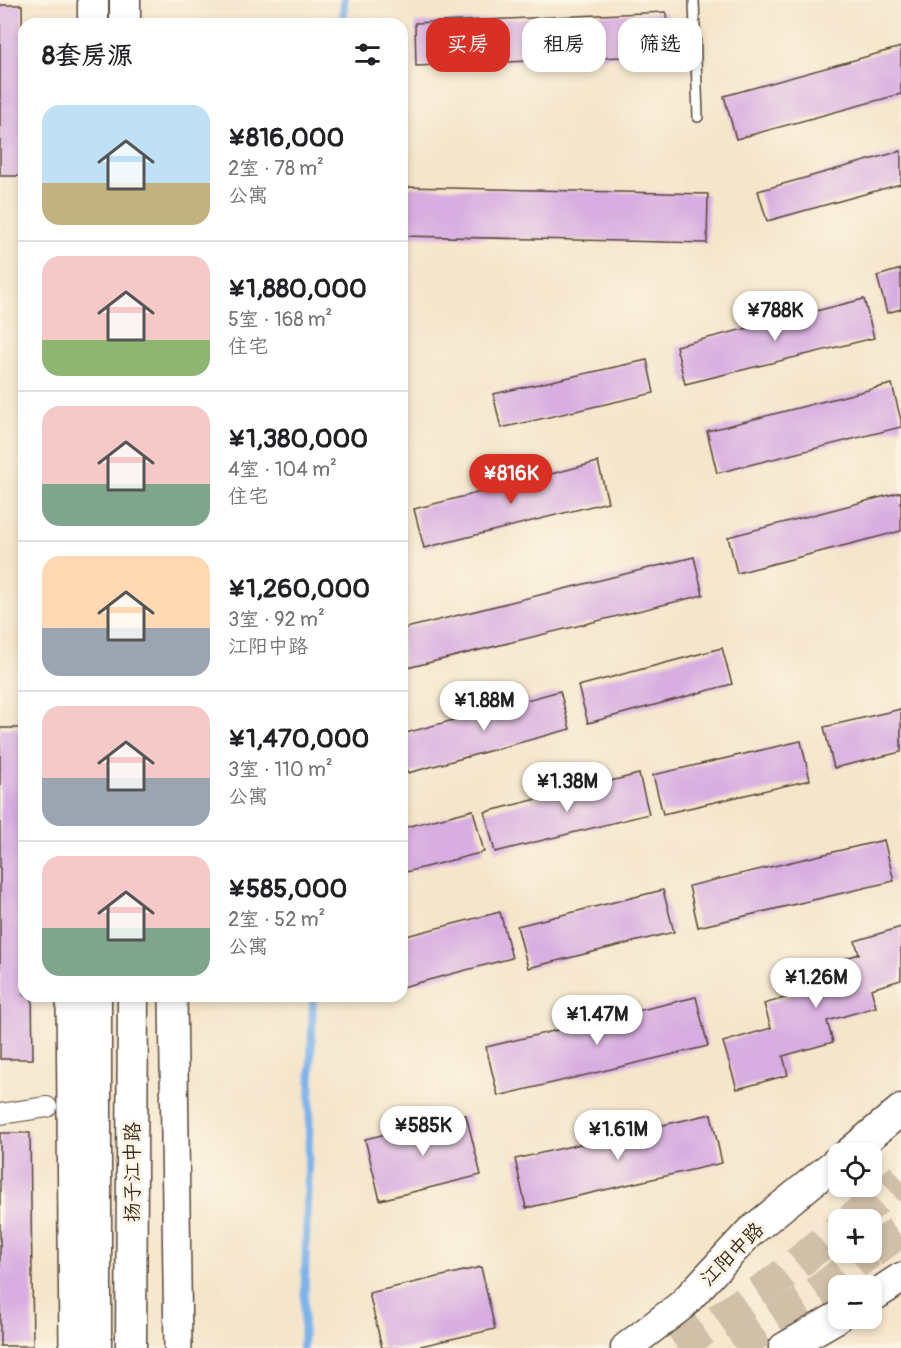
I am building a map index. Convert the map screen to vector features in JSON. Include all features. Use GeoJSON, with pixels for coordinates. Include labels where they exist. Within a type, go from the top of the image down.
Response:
{"type":"FeatureCollection","features":[{"type":"Feature","properties":{"kind":"main road"},"geometry":{"type":"LineString","coordinates":[[93,0],[93,18]]}},
{"type":"Feature","properties":{"kind":"main road"},"geometry":{"type":"LineString","coordinates":[[124,18],[125,0]]}},
{"type":"Feature","properties":{"kind":"main road","name":"扬子江中路"},"geometry":{"type":"LineString","coordinates":[[96,1002],[96,1348]]}},
{"type":"Feature","properties":{"kind":"main road","name":"扬子江中路"},"geometry":{"type":"LineString","coordinates":[[131,1348],[133,1002]]}},
{"type":"Feature","properties":{"kind":"main road"},"geometry":{"type":"LineString","coordinates":[[861,1143],[901,1110]]}},
{"type":"Feature","properties":{"kind":"main road","name":"江阳中路"},"geometry":{"type":"LineString","coordinates":[[626,1348],[682,1305],[749,1233],[828,1169]]}},
{"type":"Feature","properties":{"kind":"main road"},"geometry":{"type":"LineString","coordinates":[[882,1291],[901,1278]]}},
{"type":"Feature","properties":{"kind":"main road"},"geometry":{"type":"LineString","coordinates":[[784,1348],[828,1323]]}},
{"type":"Feature","properties":{"kind":"street"},"geometry":{"type":"LineString","coordinates":[[70,1002],[73,1348]]}},
{"type":"Feature","properties":{"kind":"street"},"geometry":{"type":"LineString","coordinates":[[173,1002],[178,1348]]}},
{"type":"Feature","properties":{"kind":"street"},"geometry":{"type":"LineString","coordinates":[[0,1114],[46,1107]]}},
{"type":"Feature","properties":{"kind":"lane"},"geometry":{"type":"LineString","coordinates":[[694,0],[698,117]]}},
{"type":"Feature","properties":{"kind":"building"},"geometry":{"type":"Polygon","coordinates":[[[0,5],[22,5],[22,18],[18,18],[18,176],[0,176],[0,5]]]}},
{"type":"Feature","properties":{"kind":"building"},"geometry":{"type":"Polygon","coordinates":[[[666,12],[666,18],[618,18],[618,57],[606,58],[606,18],[529,18],[666,12]]]}},
{"type":"Feature","properties":{"kind":"building"},"geometry":{"type":"Polygon","coordinates":[[[522,18],[522,61],[510,62],[510,19],[522,18]]]}},
{"type":"Feature","properties":{"kind":"building"},"geometry":{"type":"Polygon","coordinates":[[[415,23],[426,23],[426,66],[416,66],[415,23]]]}},
{"type":"Feature","properties":{"kind":"building"},"geometry":{"type":"Polygon","coordinates":[[[901,47],[901,94],[736,139],[724,96],[901,47]]]}},
{"type":"Feature","properties":{"kind":"building"},"geometry":{"type":"Polygon","coordinates":[[[901,151],[901,184],[767,221],[758,191],[901,151]]]}},
{"type":"Feature","properties":{"kind":"building"},"geometry":{"type":"Polygon","coordinates":[[[408,187],[708,194],[707,243],[408,236],[408,187]]]}},
{"type":"Feature","properties":{"kind":"building"},"geometry":{"type":"Polygon","coordinates":[[[901,269],[901,309],[887,313],[877,276],[901,269]]]}},
{"type":"Feature","properties":{"kind":"building"},"geometry":{"type":"Polygon","coordinates":[[[864,299],[874,338],[685,384],[676,346],[864,299]]]}},
{"type":"Feature","properties":{"kind":"building"},"geometry":{"type":"Polygon","coordinates":[[[647,360],[654,393],[501,428],[493,394],[647,360]]]}},
{"type":"Feature","properties":{"kind":"building"},"geometry":{"type":"Polygon","coordinates":[[[892,384],[901,427],[717,473],[707,431],[892,384]]]}},
{"type":"Feature","properties":{"kind":"building"},"geometry":{"type":"Polygon","coordinates":[[[598,462],[608,502],[424,548],[414,509],[598,462]]]}},
{"type":"Feature","properties":{"kind":"building"},"geometry":{"type":"Polygon","coordinates":[[[901,492],[901,531],[737,573],[728,537],[901,492]]]}},
{"type":"Feature","properties":{"kind":"building"},"geometry":{"type":"Polygon","coordinates":[[[694,557],[703,595],[408,668],[408,628],[694,557]]]}},
{"type":"Feature","properties":{"kind":"building"},"geometry":{"type":"Polygon","coordinates":[[[722,648],[732,684],[588,723],[578,686],[722,648]]]}},
{"type":"Feature","properties":{"kind":"building"},"geometry":{"type":"Polygon","coordinates":[[[560,691],[570,729],[408,773],[408,732],[560,691]]]}},
{"type":"Feature","properties":{"kind":"building"},"geometry":{"type":"Polygon","coordinates":[[[901,709],[901,752],[834,768],[824,727],[901,709]]]}},
{"type":"Feature","properties":{"kind":"building"},"geometry":{"type":"Polygon","coordinates":[[[0,728],[18,728],[18,1002],[32,1002],[33,1059],[0,1059],[0,728]]]}},
{"type":"Feature","properties":{"kind":"building"},"geometry":{"type":"Polygon","coordinates":[[[801,741],[810,780],[663,814],[653,775],[801,741]]]}},
{"type":"Feature","properties":{"kind":"building"},"geometry":{"type":"Polygon","coordinates":[[[639,774],[649,814],[495,852],[485,812],[639,774]]]}},
{"type":"Feature","properties":{"kind":"building"},"geometry":{"type":"Polygon","coordinates":[[[473,810],[484,852],[408,871],[408,826],[473,810]]]}},
{"type":"Feature","properties":{"kind":"building"},"geometry":{"type":"Polygon","coordinates":[[[884,840],[894,881],[698,927],[689,886],[884,840]]]}},
{"type":"Feature","properties":{"kind":"building"},"geometry":{"type":"Polygon","coordinates":[[[663,890],[674,932],[528,968],[517,926],[663,890]]]}},
{"type":"Feature","properties":{"kind":"building"},"geometry":{"type":"Polygon","coordinates":[[[500,912],[512,958],[408,985],[408,935],[500,912]]]}},
{"type":"Feature","properties":{"kind":"building"},"geometry":{"type":"Polygon","coordinates":[[[901,927],[901,980],[871,989],[876,1007],[827,1021],[833,1042],[783,1056],[788,1075],[737,1089],[723,1042],[771,1028],[764,1004],[811,990],[805,970],[859,954],[855,941],[901,927]]]}},
{"type":"Feature","properties":{"kind":"building"},"geometry":{"type":"Polygon","coordinates":[[[696,997],[708,1046],[498,1096],[486,1047],[696,997]]]}},
{"type":"Feature","properties":{"kind":"building"},"geometry":{"type":"Polygon","coordinates":[[[711,1114],[722,1163],[526,1208],[515,1159],[711,1114]]]}},
{"type":"Feature","properties":{"kind":"building"},"geometry":{"type":"Polygon","coordinates":[[[466,1115],[481,1175],[380,1200],[365,1139],[466,1115]]]}},
{"type":"Feature","properties":{"kind":"building"},"geometry":{"type":"Polygon","coordinates":[[[0,1133],[30,1133],[33,1346],[0,1346],[0,1133]]]}},
{"type":"Feature","properties":{"kind":"building"},"geometry":{"type":"Polygon","coordinates":[[[481,1267],[495,1329],[412,1348],[382,1348],[369,1293],[481,1267]]]}},
{"type":"Feature","properties":{"kind":"waterway"},"geometry":{"type":"LineString","coordinates":[[343,18],[344,0]]}},
{"type":"Feature","properties":{"kind":"waterway"},"geometry":{"type":"LineString","coordinates":[[303,1348],[313,1002]]}},
{"type":"Feature","properties":{"kind":"tunnel"},"geometry":{"type":"LineString","coordinates":[[864,1209],[901,1179]]}},
{"type":"Feature","properties":{"kind":"tunnel"},"geometry":{"type":"LineString","coordinates":[[882,1244],[901,1230]]}},
{"type":"Feature","properties":{"kind":"tunnel"},"geometry":{"type":"LineString","coordinates":[[677,1348],[777,1280],[828,1238]]}},
{"type":"Feature","properties":{"kind":"tunnel"},"geometry":{"type":"LineString","coordinates":[[735,1348],[811,1297],[856,1263]]}}]}
